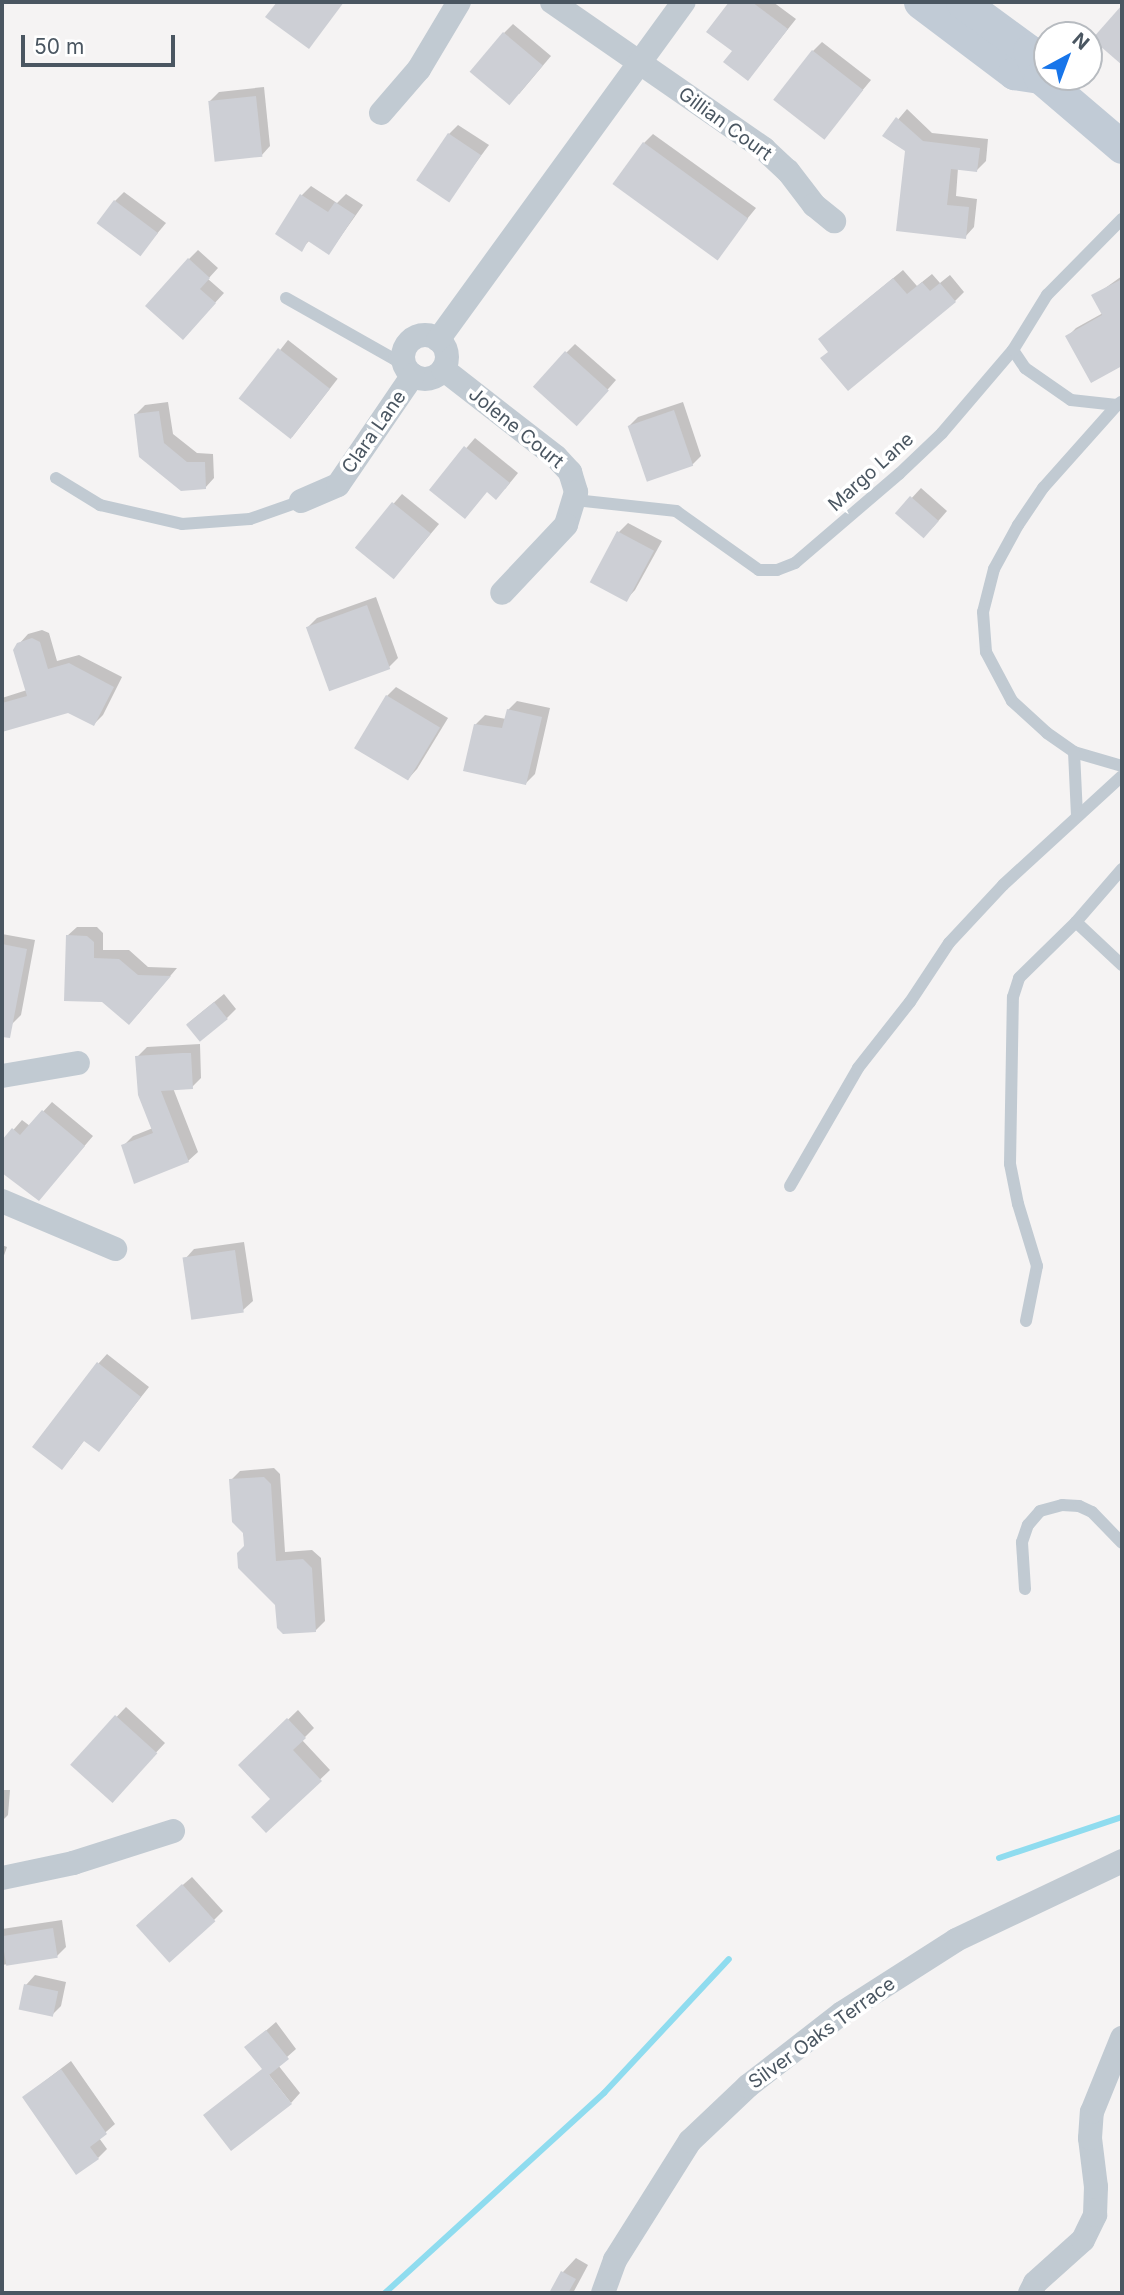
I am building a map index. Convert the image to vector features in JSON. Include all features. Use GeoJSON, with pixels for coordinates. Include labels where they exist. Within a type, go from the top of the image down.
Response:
{"type":"FeatureCollection","features":[{"type":"Feature","properties":{"kind":"street"},"geometry":{"type":"LineString","coordinates":[[381,113],[419,69],[459,2]]}},
{"type":"Feature","properties":{"kind":"street","name":"Gillian Court"},"geometry":{"type":"LineString","coordinates":[[552,2],[764,149],[788,171],[814,205],[834,221]]}},
{"type":"Feature","properties":{"kind":"street"},"geometry":{"type":"LineString","coordinates":[[438,340],[684,2]]}},
{"type":"Feature","properties":{"kind":"street"},"geometry":{"type":"LineString","coordinates":[[920,2],[1014,73],[1033,76]]}},
{"type":"Feature","properties":{"kind":"street"},"geometry":{"type":"LineString","coordinates":[[962,2],[1029,51],[1033,60]]}},
{"type":"Feature","properties":{"kind":"street"},"geometry":{"type":"LineString","coordinates":[[1056,91],[1122,148]]}},
{"type":"Feature","properties":{"kind":"street"},"geometry":{"type":"LineString","coordinates":[[428,335],[438,340],[447,354],[443,369],[431,378],[408,367],[407,345],[413,338],[428,335]]}},
{"type":"Feature","properties":{"kind":"street","name":"Clara Lane"},"geometry":{"type":"LineString","coordinates":[[301,501],[338,485],[408,367]]}},
{"type":"Feature","properties":{"kind":"street","name":"Jolene Court"},"geometry":{"type":"LineString","coordinates":[[443,369],[556,457],[570,472],[576,492],[575,500]]}},
{"type":"Feature","properties":{"kind":"street"},"geometry":{"type":"LineString","coordinates":[[502,593],[566,525],[575,500]]}},
{"type":"Feature","properties":{"kind":"street"},"geometry":{"type":"LineString","coordinates":[[2,1076],[78,1063]]}},
{"type":"Feature","properties":{"kind":"street"},"geometry":{"type":"LineString","coordinates":[[2,1201],[115,1249]]}},
{"type":"Feature","properties":{"kind":"street"},"geometry":{"type":"LineString","coordinates":[[2,1878],[73,1863],[173,1831]]}},
{"type":"Feature","properties":{"kind":"street","name":"Silver Oaks Terrace"},"geometry":{"type":"LineString","coordinates":[[603,2293],[615,2260],[690,2141],[748,2086],[842,2013],[956,1940],[1122,1861]]}},
{"type":"Feature","properties":{"kind":"street"},"geometry":{"type":"LineString","coordinates":[[1030,2293],[1035,2283],[1083,2240],[1095,2215],[1096,2187],[1090,2138],[1092,2112],[1122,2038]]}},
{"type":"Feature","properties":{"kind":"lane","name":"Margo Lane"},"geometry":{"type":"LineString","coordinates":[[575,500],[676,511],[759,570],[777,570],[795,563],[899,474],[942,433],[1013,350],[1047,295],[1122,219]]}},
{"type":"Feature","properties":{"kind":"lane"},"geometry":{"type":"LineString","coordinates":[[286,298],[408,367]]}},
{"type":"Feature","properties":{"kind":"lane"},"geometry":{"type":"LineString","coordinates":[[1013,350],[1025,368],[1071,400],[1119,403]]}},
{"type":"Feature","properties":{"kind":"lane"},"geometry":{"type":"LineString","coordinates":[[1119,403],[1052,478],[1018,526],[994,569],[984,612],[986,652],[1012,701],[1047,733],[1074,752],[1122,766]]}},
{"type":"Feature","properties":{"kind":"lane","name":"Clara Lane"},"geometry":{"type":"LineString","coordinates":[[56,478],[100,505],[182,524],[250,519],[301,501]]}},
{"type":"Feature","properties":{"kind":"lane"},"geometry":{"type":"LineString","coordinates":[[1074,752],[1076,815]]}},
{"type":"Feature","properties":{"kind":"lane"},"geometry":{"type":"LineString","coordinates":[[790,1186],[858,1068],[909,1002],[949,943],[1003,885],[1076,815],[1122,776]]}},
{"type":"Feature","properties":{"kind":"lane"},"geometry":{"type":"LineString","coordinates":[[1026,1321],[1037,1266],[1018,1204],[1010,1164],[1013,997],[1019,978],[1076,922],[1122,869]]}},
{"type":"Feature","properties":{"kind":"lane"},"geometry":{"type":"LineString","coordinates":[[1076,922],[1122,965]]}},
{"type":"Feature","properties":{"kind":"lane"},"geometry":{"type":"LineString","coordinates":[[1025,1589],[1022,1542],[1028,1525],[1040,1511],[1062,1505],[1079,1506],[1092,1512],[1122,1543]]}},
{"type":"Feature","properties":{"kind":"building"},"geometry":{"type":"Polygon","coordinates":[[[277,2],[344,2],[309,49],[265,17],[277,2]]]}},
{"type":"Feature","properties":{"kind":"building"},"geometry":{"type":"Polygon","coordinates":[[[729,2],[752,2],[788,29],[748,81],[723,62],[732,51],[706,32],[729,2]]]}},
{"type":"Feature","properties":{"kind":"building"},"geometry":{"type":"Polygon","coordinates":[[[1122,5],[1122,65],[1103,49],[1103,27],[1122,5]]]}},
{"type":"Feature","properties":{"kind":"building"},"geometry":{"type":"Polygon","coordinates":[[[503,32],[543,65],[509,105],[470,72],[503,32]]]}},
{"type":"Feature","properties":{"kind":"building"},"geometry":{"type":"Polygon","coordinates":[[[812,50],[863,90],[824,140],[773,100],[812,50]]]}},
{"type":"Feature","properties":{"kind":"building"},"geometry":{"type":"Polygon","coordinates":[[[256,96],[262,157],[215,162],[208,101],[256,96]]]}},
{"type":"Feature","properties":{"kind":"building"},"geometry":{"type":"Polygon","coordinates":[[[896,117],[923,141],[980,148],[977,172],[951,169],[947,205],[969,207],[966,239],[896,231],[905,151],[882,136],[896,117]]]}},
{"type":"Feature","properties":{"kind":"building"},"geometry":{"type":"Polygon","coordinates":[[[448,133],[481,155],[449,203],[416,180],[448,133]]]}},
{"type":"Feature","properties":{"kind":"building"},"geometry":{"type":"Polygon","coordinates":[[[643,142],[748,218],[718,260],[612,184],[643,142]]]}},
{"type":"Feature","properties":{"kind":"building"},"geometry":{"type":"Polygon","coordinates":[[[300,194],[328,212],[335,202],[355,215],[329,255],[308,241],[302,252],[275,234],[300,194]]]}},
{"type":"Feature","properties":{"kind":"building"},"geometry":{"type":"Polygon","coordinates":[[[114,200],[158,233],[140,256],[97,223],[114,200]]]}},
{"type":"Feature","properties":{"kind":"building"},"geometry":{"type":"Polygon","coordinates":[[[188,258],[210,278],[200,289],[216,303],[183,340],[145,306],[188,258]]]}},
{"type":"Feature","properties":{"kind":"building"},"geometry":{"type":"Polygon","coordinates":[[[893,278],[907,294],[922,282],[930,291],[940,283],[956,302],[848,391],[820,358],[828,352],[818,339],[893,278]]]}},
{"type":"Feature","properties":{"kind":"building"},"geometry":{"type":"Polygon","coordinates":[[[1122,279],[1122,366],[1091,383],[1065,336],[1102,315],[1091,295],[1122,279]]]}},
{"type":"Feature","properties":{"kind":"building"},"geometry":{"type":"Polygon","coordinates":[[[278,348],[330,389],[291,439],[239,398],[278,348]]]}},
{"type":"Feature","properties":{"kind":"building"},"geometry":{"type":"Polygon","coordinates":[[[565,351],[609,390],[577,426],[533,387],[565,351]]]}},
{"type":"Feature","properties":{"kind":"building"},"geometry":{"type":"Polygon","coordinates":[[[674,410],[693,466],[647,482],[628,426],[674,410]]]}},
{"type":"Feature","properties":{"kind":"building"},"geometry":{"type":"Polygon","coordinates":[[[159,411],[164,443],[187,462],[205,462],[206,489],[181,491],[139,457],[134,414],[159,411]]]}},
{"type":"Feature","properties":{"kind":"building"},"geometry":{"type":"Polygon","coordinates":[[[464,446],[510,483],[496,500],[487,492],[465,519],[429,490],[464,446]]]}},
{"type":"Feature","properties":{"kind":"building"},"geometry":{"type":"Polygon","coordinates":[[[910,496],[939,521],[924,538],[895,513],[910,496]]]}},
{"type":"Feature","properties":{"kind":"building"},"geometry":{"type":"Polygon","coordinates":[[[392,502],[431,533],[394,579],[355,548],[392,502]]]}},
{"type":"Feature","properties":{"kind":"building"},"geometry":{"type":"Polygon","coordinates":[[[617,531],[654,551],[627,602],[590,582],[617,531]]]}},
{"type":"Feature","properties":{"kind":"building"},"geometry":{"type":"Polygon","coordinates":[[[367,605],[390,669],[329,691],[306,627],[367,605]]]}},
{"type":"Feature","properties":{"kind":"building"},"geometry":{"type":"Polygon","coordinates":[[[32,638],[40,642],[48,669],[69,663],[114,687],[94,726],[68,713],[2,732],[2,703],[27,696],[13,650],[17,643],[32,638]]]}},
{"type":"Feature","properties":{"kind":"building"},"geometry":{"type":"Polygon","coordinates":[[[386,695],[440,727],[408,781],[354,748],[386,695]]]}},
{"type":"Feature","properties":{"kind":"building"},"geometry":{"type":"Polygon","coordinates":[[[507,709],[542,717],[526,785],[463,771],[474,724],[502,728],[507,709]]]}},
{"type":"Feature","properties":{"kind":"building"},"geometry":{"type":"Polygon","coordinates":[[[66,935],[87,936],[94,942],[94,958],[119,959],[138,975],[171,976],[129,1025],[102,1002],[64,1001],[66,935]]]}},
{"type":"Feature","properties":{"kind":"building"},"geometry":{"type":"Polygon","coordinates":[[[2,944],[27,949],[10,1038],[2,1037],[2,944]]]}},
{"type":"Feature","properties":{"kind":"building"},"geometry":{"type":"Polygon","coordinates":[[[214,1002],[228,1019],[200,1042],[186,1025],[214,1002]]]}},
{"type":"Feature","properties":{"kind":"building"},"geometry":{"type":"Polygon","coordinates":[[[191,1053],[193,1089],[161,1091],[189,1162],[134,1184],[121,1145],[153,1133],[138,1095],[135,1056],[191,1053]]]}},
{"type":"Feature","properties":{"kind":"building"},"geometry":{"type":"Polygon","coordinates":[[[42,1110],[85,1146],[39,1201],[2,1173],[2,1140],[12,1128],[20,1135],[42,1110]]]}},
{"type":"Feature","properties":{"kind":"building"},"geometry":{"type":"Polygon","coordinates":[[[235,1250],[244,1312],[191,1320],[183,1257],[235,1250]]]}},
{"type":"Feature","properties":{"kind":"building"},"geometry":{"type":"Polygon","coordinates":[[[97,1362],[141,1397],[99,1452],[84,1441],[62,1470],[32,1447],[97,1362]]]}},
{"type":"Feature","properties":{"kind":"building"},"geometry":{"type":"Polygon","coordinates":[[[264,1477],[271,1484],[276,1561],[303,1559],[312,1568],[316,1632],[283,1634],[277,1628],[275,1605],[238,1568],[237,1553],[244,1546],[243,1533],[232,1522],[229,1479],[264,1477]]]}},
{"type":"Feature","properties":{"kind":"building"},"geometry":{"type":"Polygon","coordinates":[[[115,1715],[157,1753],[113,1803],[70,1765],[115,1715]]]}},
{"type":"Feature","properties":{"kind":"building"},"geometry":{"type":"Polygon","coordinates":[[[287,1718],[306,1738],[293,1750],[322,1781],[266,1833],[251,1817],[270,1799],[238,1765],[287,1718]]]}},
{"type":"Feature","properties":{"kind":"building"},"geometry":{"type":"Polygon","coordinates":[[[182,1884],[215,1921],[169,1963],[136,1925],[182,1884]]]}},
{"type":"Feature","properties":{"kind":"building"},"geometry":{"type":"Polygon","coordinates":[[[53,1928],[58,1958],[6,1966],[2,1936],[53,1928]]]}},
{"type":"Feature","properties":{"kind":"building"},"geometry":{"type":"Polygon","coordinates":[[[24,1984],[58,1991],[53,2017],[19,2009],[24,1984]]]}},
{"type":"Feature","properties":{"kind":"building"},"geometry":{"type":"Polygon","coordinates":[[[266,2030],[289,2059],[269,2075],[292,2104],[231,2151],[203,2115],[262,2069],[244,2047],[266,2030]]]}},
{"type":"Feature","properties":{"kind":"building"},"geometry":{"type":"Polygon","coordinates":[[[61,2069],[107,2134],[90,2147],[99,2159],[76,2175],[22,2097],[61,2069]]]}},
{"type":"Feature","properties":{"kind":"building"},"geometry":{"type":"Polygon","coordinates":[[[561,2271],[576,2279],[568,2293],[549,2293],[561,2271]]]}},
{"type":"Feature","properties":{"kind":"waterway"},"geometry":{"type":"LineString","coordinates":[[999,1858],[1122,1817]]}},
{"type":"Feature","properties":{"kind":"waterway"},"geometry":{"type":"LineString","coordinates":[[385,2293],[604,2093],[729,1959]]}}]}
